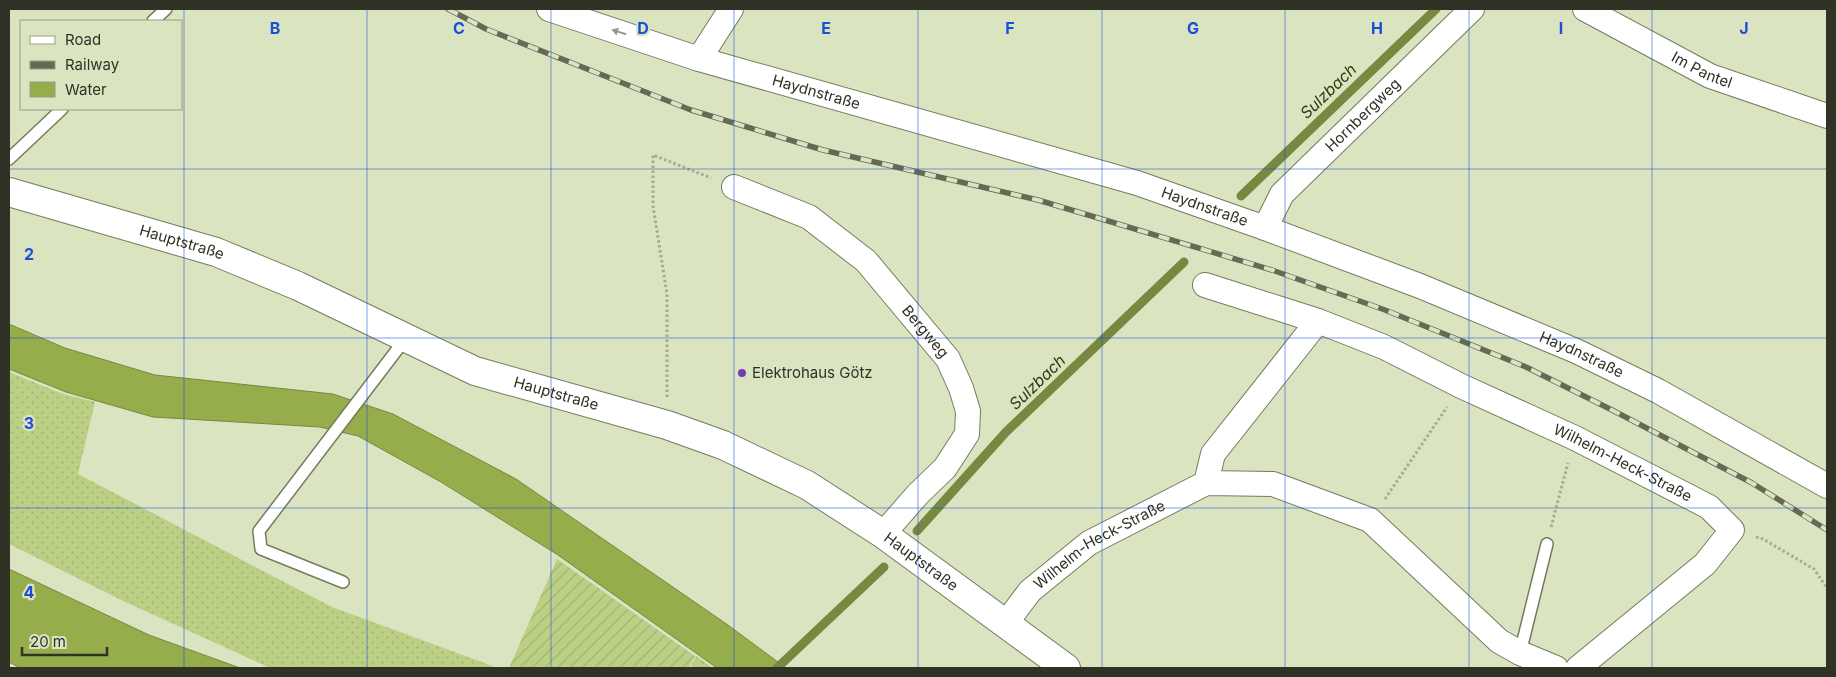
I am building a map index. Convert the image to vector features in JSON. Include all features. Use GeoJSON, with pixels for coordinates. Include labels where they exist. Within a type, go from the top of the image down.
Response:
{"type":"FeatureCollection","features":[{"type":"Feature","properties":{"kind":"street","name":"Haydnstraße"},"geometry":{"type":"LineString","coordinates":[[550,9],[699,59],[1137,183],[1265,228],[1420,286],[1576,351],[1658,390],[1827,486]]}},
{"type":"Feature","properties":{"kind":"street"},"geometry":{"type":"LineString","coordinates":[[699,59],[730,9]]}},
{"type":"Feature","properties":{"kind":"street","name":"Hornbergweg"},"geometry":{"type":"LineString","coordinates":[[1265,228],[1282,194],[1472,9]]}},
{"type":"Feature","properties":{"kind":"street","name":"Im Pantel"},"geometry":{"type":"LineString","coordinates":[[1585,9],[1710,76],[1827,116]]}},
{"type":"Feature","properties":{"kind":"street","name":"Bergweg"},"geometry":{"type":"LineString","coordinates":[[734,187],[809,217],[866,261],[948,358],[961,388],[968,411],[967,434],[945,468],[918,494],[883,534]]}},
{"type":"Feature","properties":{"kind":"street","name":"Hauptstraße"},"geometry":{"type":"LineString","coordinates":[[9,192],[216,252],[298,286],[475,371],[667,425],[722,445],[807,485],[883,534],[1006,622],[1066,668]]}},
{"type":"Feature","properties":{"kind":"street","name":"Wilhelm-Heck-Straße"},"geometry":{"type":"LineString","coordinates":[[1206,285],[1318,321],[1384,347],[1461,386],[1575,438],[1709,507],[1732,530]]}},
{"type":"Feature","properties":{"kind":"street"},"geometry":{"type":"LineString","coordinates":[[1206,483],[1213,454],[1318,321]]}},
{"type":"Feature","properties":{"kind":"street","name":"Wilhelm-Heck-Straße"},"geometry":{"type":"LineString","coordinates":[[1006,622],[1030,590],[1089,543],[1206,483],[1273,484],[1370,520],[1499,641],[1520,653],[1556,668]]}},
{"type":"Feature","properties":{"kind":"street"},"geometry":{"type":"LineString","coordinates":[[1578,668],[1705,564],[1732,530]]}},
{"type":"Feature","properties":{"kind":"lane"},"geometry":{"type":"LineString","coordinates":[[154,20],[166,9]]}},
{"type":"Feature","properties":{"kind":"lane"},"geometry":{"type":"LineString","coordinates":[[9,159],[61,110]]}},
{"type":"Feature","properties":{"kind":"lane"},"geometry":{"type":"LineString","coordinates":[[344,582],[261,549],[259,531],[406,338]]}},
{"type":"Feature","properties":{"kind":"lane"},"geometry":{"type":"LineString","coordinates":[[1520,653],[1546,544]]}},
{"type":"Feature","properties":{"kind":"path"},"geometry":{"type":"LineString","coordinates":[[667,425],[668,294],[652,206],[653,155],[734,187]]}},
{"type":"Feature","properties":{"kind":"path"},"geometry":{"type":"LineString","coordinates":[[1370,520],[1461,386]]}},
{"type":"Feature","properties":{"kind":"path"},"geometry":{"type":"LineString","coordinates":[[1546,544],[1575,438]]}},
{"type":"Feature","properties":{"kind":"path"},"geometry":{"type":"LineString","coordinates":[[1732,530],[1763,539],[1814,569],[1827,588]]}},
{"type":"Feature","properties":{"kind":"shaded area"},"geometry":{"type":"Polygon","coordinates":[[[9,372],[63,394],[95,402],[78,474],[332,607],[498,668],[270,668],[121,600],[9,544],[9,372]]]}},
{"type":"Feature","properties":{"kind":"shaded area"},"geometry":{"type":"Polygon","coordinates":[[[557,559],[695,656],[689,668],[509,668],[557,559]]]}},
{"type":"Feature","properties":{"kind":"shaded area"},"geometry":{"type":"Polygon","coordinates":[[[696,656],[713,668],[690,668],[696,656]]]}},
{"type":"Feature","properties":{"kind":"water"},"geometry":{"type":"Polygon","coordinates":[[[9,324],[65,348],[155,375],[333,394],[393,414],[516,479],[728,625],[786,668],[717,668],[558,555],[441,482],[358,436],[320,427],[153,417],[66,392],[9,369],[9,324]]]}},
{"type":"Feature","properties":{"kind":"water"},"geometry":{"type":"Polygon","coordinates":[[[9,569],[149,635],[240,668],[20,668],[9,662],[9,569]]]}},
{"type":"Feature","properties":{"kind":"waterway","name":"Sulzbach"},"geometry":{"type":"LineString","coordinates":[[1241,196],[1436,9]]}},
{"type":"Feature","properties":{"kind":"waterway","name":"Sulzbach"},"geometry":{"type":"LineString","coordinates":[[917,531],[1006,432],[1184,262]]}},
{"type":"Feature","properties":{"kind":"waterway","name":"Sulzbach"},"geometry":{"type":"LineString","coordinates":[[777,668],[884,567]]}},
{"type":"Feature","properties":{"kind":"railway"},"geometry":{"type":"LineString","coordinates":[[448,9],[486,29],[691,110],[823,150],[1038,200],[1272,270],[1385,310],[1526,367],[1752,483],[1827,530]]}},
{"type":"Feature","properties":{"kind":"place","name":"Elektrohaus Götz"},"geometry":{"type":"Point","coordinates":[742,373]}}]}
